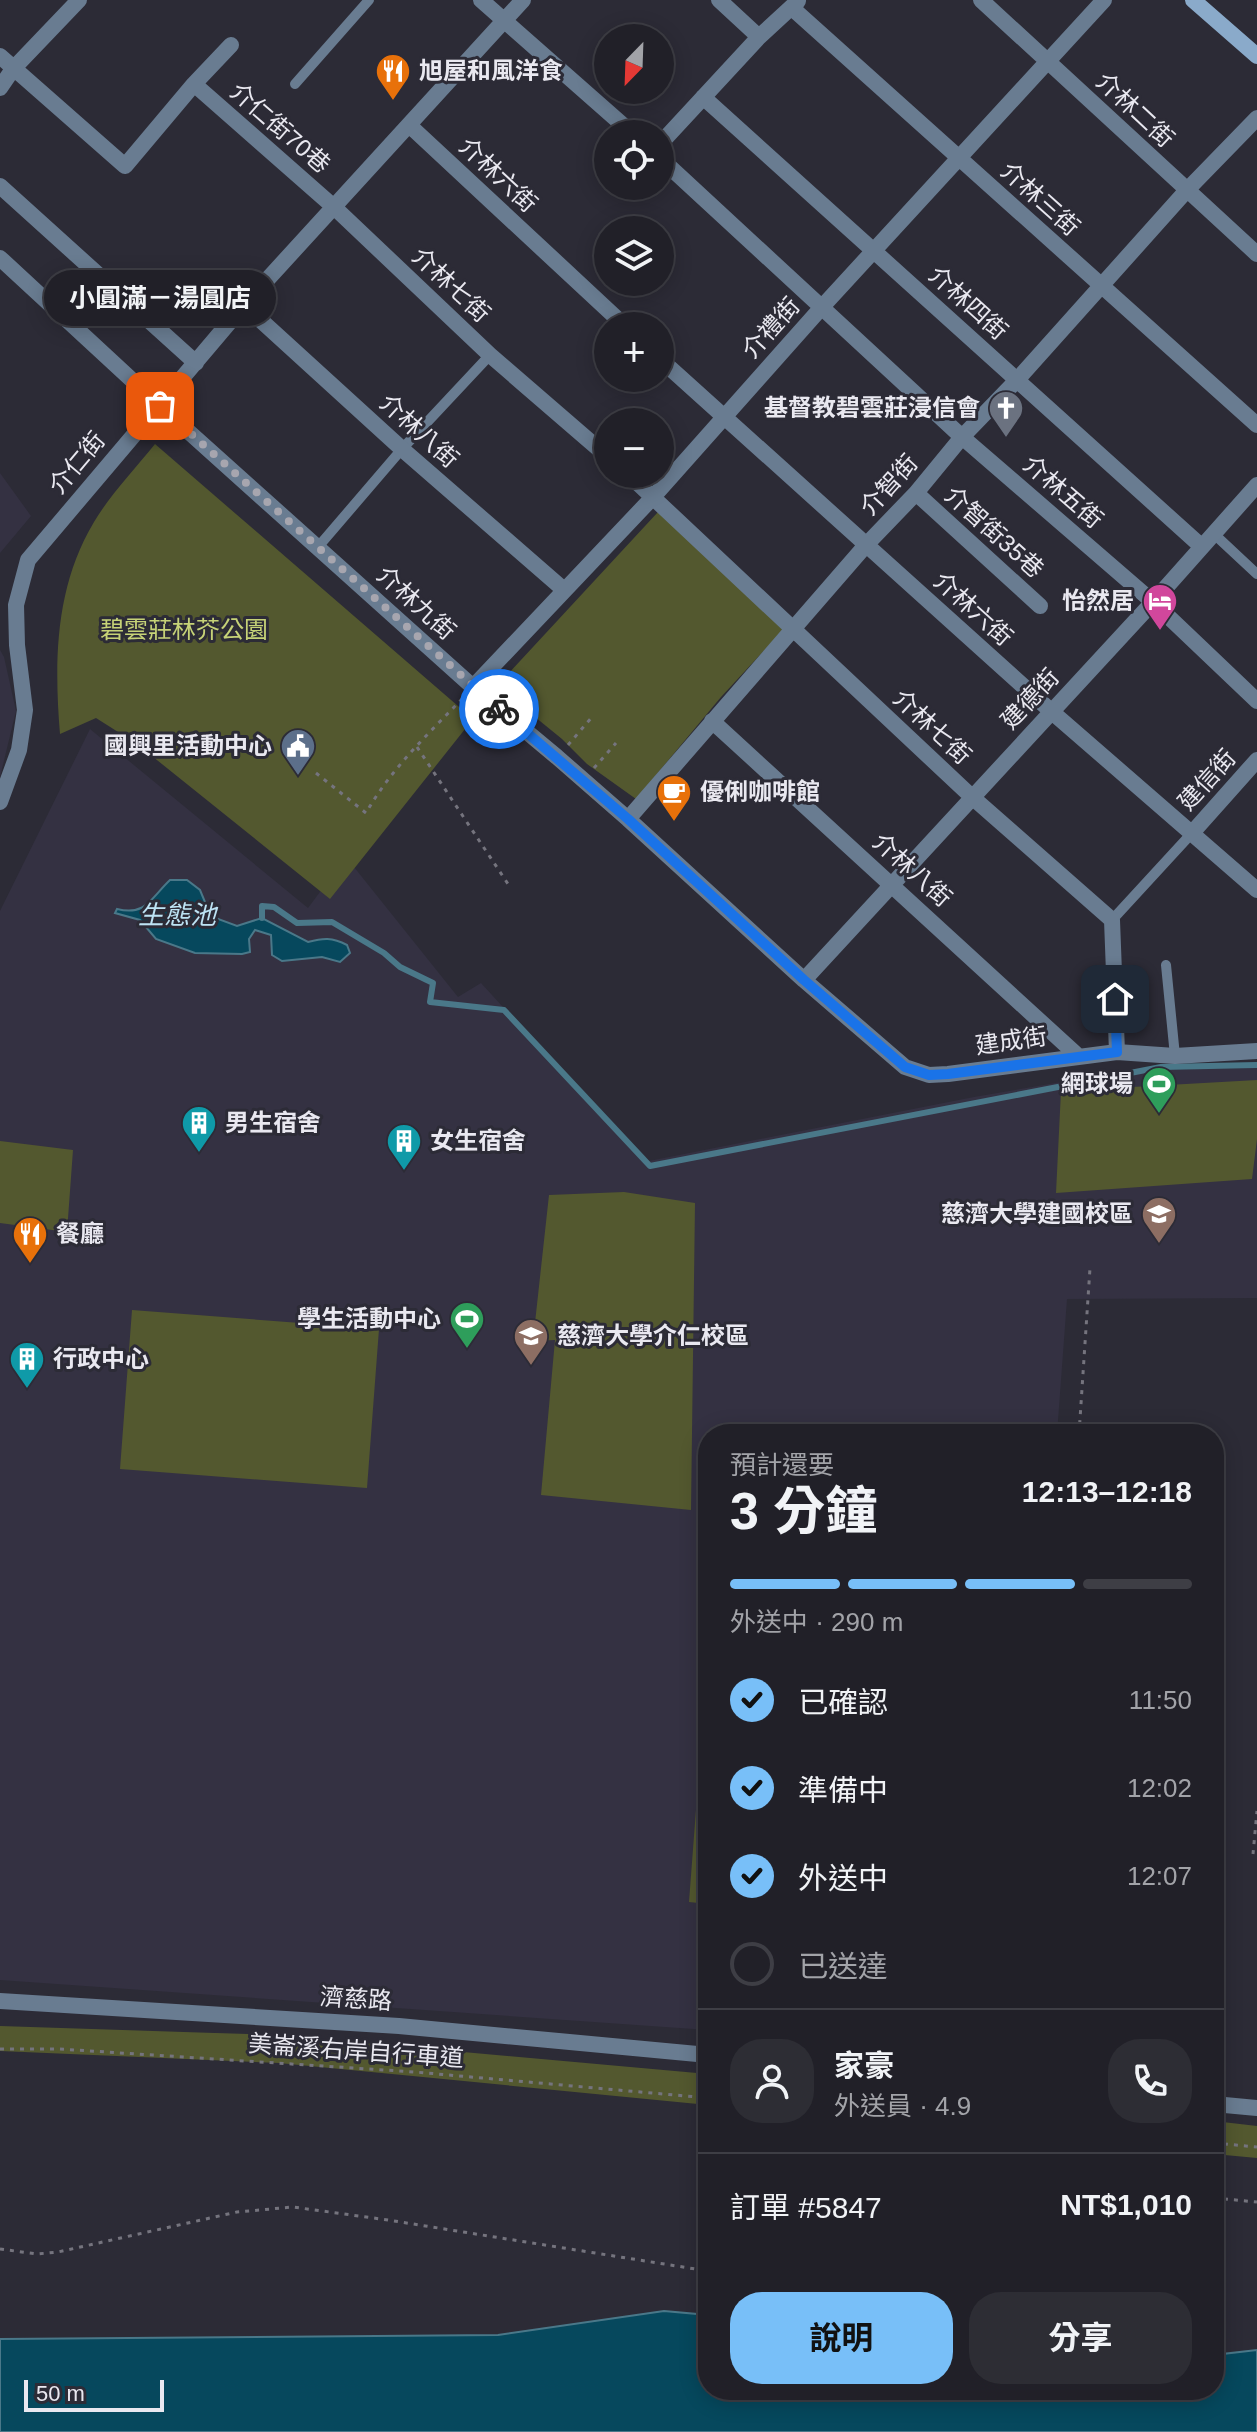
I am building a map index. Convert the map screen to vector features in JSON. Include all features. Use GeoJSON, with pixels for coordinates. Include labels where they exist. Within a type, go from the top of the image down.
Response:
{"type":"FeatureCollection","features":[{"type":"Feature","properties":{"kind":"street"},"geometry":{"type":"LineString","coordinates":[[0,88],[13,69],[79,0]]}},
{"type":"Feature","properties":{"kind":"street"},"geometry":{"type":"LineString","coordinates":[[481,0],[617,120]]}},
{"type":"Feature","properties":{"kind":"street","name":"介仁街"},"geometry":{"type":"LineString","coordinates":[[0,802],[19,750],[25,710],[17,645],[16,605],[28,560],[244,305],[523,0]]}},
{"type":"Feature","properties":{"kind":"street"},"geometry":{"type":"LineString","coordinates":[[719,0],[759,37]]}},
{"type":"Feature","properties":{"kind":"street","name":"介林二街"},"geometry":{"type":"LineString","coordinates":[[981,0],[1257,254]]}},
{"type":"Feature","properties":{"kind":"street","name":"介禮街"},"geometry":{"type":"LineString","coordinates":[[473,687],[654,496],[822,307],[1104,0]]}},
{"type":"Feature","properties":{"kind":"street"},"geometry":{"type":"LineString","coordinates":[[1193,0],[1257,56]]}},
{"type":"Feature","properties":{"kind":"street"},"geometry":{"type":"LineString","coordinates":[[674,129],[759,37],[795,4]]}},
{"type":"Feature","properties":{"kind":"street","name":"介林三街"},"geometry":{"type":"LineString","coordinates":[[795,4],[958,158],[1257,425]]}},
{"type":"Feature","properties":{"kind":"street"},"geometry":{"type":"LineString","coordinates":[[0,56],[125,166],[231,45]]}},
{"type":"Feature","properties":{"kind":"street","name":"介仁街70巷"},"geometry":{"type":"LineString","coordinates":[[194,84],[335,208]]}},
{"type":"Feature","properties":{"kind":"street","name":"介林四街"},"geometry":{"type":"LineString","coordinates":[[703,97],[1017,380],[1207,540]]}},
{"type":"Feature","properties":{"kind":"street","name":"介智街"},"geometry":{"type":"LineString","coordinates":[[628,819],[962,437],[1187,190],[1257,118]]}},
{"type":"Feature","properties":{"kind":"street","name":"介林六街"},"geometry":{"type":"LineString","coordinates":[[409,125],[610,312]]}},
{"type":"Feature","properties":{"kind":"street","name":"介林五街"},"geometry":{"type":"LineString","coordinates":[[674,171],[962,437],[1153,602],[1257,701]]}},
{"type":"Feature","properties":{"kind":"street"},"geometry":{"type":"LineString","coordinates":[[0,186],[196,363]]}},
{"type":"Feature","properties":{"kind":"street","name":"介林七街"},"geometry":{"type":"LineString","coordinates":[[335,208],[490,355],[594,445]]}},
{"type":"Feature","properties":{"kind":"street","name":"介林九街"},"geometry":{"type":"LineString","coordinates":[[0,258],[160,406],[473,687],[628,819],[804,980]]}},
{"type":"Feature","properties":{"kind":"street","name":"介林八街"},"geometry":{"type":"LineString","coordinates":[[244,305],[402,449],[563,589]]}},
{"type":"Feature","properties":{"kind":"street","name":"介林六街"},"geometry":{"type":"LineString","coordinates":[[674,372],[1052,712],[1257,890]]}},
{"type":"Feature","properties":{"kind":"street","name":"建德街"},"geometry":{"type":"LineString","coordinates":[[804,980],[1257,485]]}},
{"type":"Feature","properties":{"kind":"street","name":"介林七街"},"geometry":{"type":"LineString","coordinates":[[645,488],[972,797],[1112,920]]}},
{"type":"Feature","properties":{"kind":"street","name":"介智街35巷"},"geometry":{"type":"LineString","coordinates":[[916,493],[1040,606]]}},
{"type":"Feature","properties":{"kind":"street","name":"介林八街"},"geometry":{"type":"LineString","coordinates":[[712,721],[1078,1056]]}},
{"type":"Feature","properties":{"kind":"street","name":"建信街"},"geometry":{"type":"LineString","coordinates":[[1192,833],[1257,760]]}},
{"type":"Feature","properties":{"kind":"street"},"geometry":{"type":"LineString","coordinates":[[1112,920],[1117,1052]]}},
{"type":"Feature","properties":{"kind":"street","name":"建成街"},"geometry":{"type":"LineString","coordinates":[[804,980],[905,1067],[929,1075],[1117,1052],[1175,1056],[1257,1051]]}},
{"type":"Feature","properties":{"kind":"street","name":"濟慈路"},"geometry":{"type":"LineString","coordinates":[[0,2001],[399,2026],[698,2054]]}},
{"type":"Feature","properties":{"kind":"street"},"geometry":{"type":"LineString","coordinates":[[1224,2105],[1257,2108]]}},
{"type":"Feature","properties":{"kind":"lane"},"geometry":{"type":"LineString","coordinates":[[295,84],[369,0]]}},
{"type":"Feature","properties":{"kind":"lane"},"geometry":{"type":"LineString","coordinates":[[318,547],[402,449],[490,355]]}},
{"type":"Feature","properties":{"kind":"lane"},"geometry":{"type":"LineString","coordinates":[[1207,540],[1257,574]]}},
{"type":"Feature","properties":{"kind":"lane"},"geometry":{"type":"LineString","coordinates":[[1112,920],[1192,833]]}},
{"type":"Feature","properties":{"kind":"lane"},"geometry":{"type":"LineString","coordinates":[[1166,965],[1175,1056]]}},
{"type":"Feature","properties":{"kind":"path"},"geometry":{"type":"LineString","coordinates":[[316,773],[366,813],[416,746],[473,687]]}},
{"type":"Feature","properties":{"kind":"path"},"geometry":{"type":"LineString","coordinates":[[557,757],[592,717]]}},
{"type":"Feature","properties":{"kind":"path"},"geometry":{"type":"LineString","coordinates":[[584,780],[616,743]]}},
{"type":"Feature","properties":{"kind":"path"},"geometry":{"type":"LineString","coordinates":[[416,746],[508,884]]}},
{"type":"Feature","properties":{"kind":"path"},"geometry":{"type":"LineString","coordinates":[[1080,1424],[1090,1268]]}},
{"type":"Feature","properties":{"kind":"path"},"geometry":{"type":"LineString","coordinates":[[1253,1854],[1257,1811]]}},
{"type":"Feature","properties":{"kind":"path","name":"美崙溪右岸自行車道"},"geometry":{"type":"LineString","coordinates":[[0,2049],[60,2049],[415,2072],[698,2097]]}},
{"type":"Feature","properties":{"kind":"path"},"geometry":{"type":"LineString","coordinates":[[1224,2144],[1257,2147]]}},
{"type":"Feature","properties":{"kind":"path"},"geometry":{"type":"LineString","coordinates":[[1224,2199],[1257,2202]]}},
{"type":"Feature","properties":{"kind":"path"},"geometry":{"type":"LineString","coordinates":[[0,2249],[37,2254],[58,2252],[237,2212],[293,2207],[698,2269]]}},
{"type":"Feature","properties":{"kind":"shaded area"},"geometry":{"type":"Polygon","coordinates":[[[0,473],[31,516],[0,553],[0,473]]]}},
{"type":"Feature","properties":{"kind":"shaded area"},"geometry":{"type":"Polygon","coordinates":[[[0,650],[16,711],[0,777],[0,650]]]}},
{"type":"Feature","properties":{"kind":"shaded area","name":"慈濟大學介仁校區"},"geometry":{"type":"Polygon","coordinates":[[[90,729],[308,908],[346,857],[458,997],[481,983],[644,1162],[974,1097],[1131,1070],[1257,1068],[1257,1298],[1067,1299],[1058,1424],[698,1424],[698,2029],[0,1980],[0,911],[90,729]]]}},
{"type":"Feature","properties":{"kind":"green space","name":"碧雲莊林芥公園"},"geometry":{"type":"Polygon","coordinates":[[[155,444],[473,719],[330,899],[137,744],[96,718],[60,734],[58,652],[71,572],[100,512],[155,444]]]}},
{"type":"Feature","properties":{"kind":"green space"},"geometry":{"type":"Polygon","coordinates":[[[658,512],[784,629],[721,697],[636,799],[587,764],[562,739],[497,686],[658,512]]]}},
{"type":"Feature","properties":{"kind":"green space","name":"網球場"},"geometry":{"type":"Polygon","coordinates":[[[1257,1080],[1257,1139],[1252,1179],[1056,1193],[1061,1091],[1257,1080]]]}},
{"type":"Feature","properties":{"kind":"green space"},"geometry":{"type":"Polygon","coordinates":[[[0,1141],[73,1150],[67,1232],[0,1223],[0,1141]]]}},
{"type":"Feature","properties":{"kind":"green space"},"geometry":{"type":"Polygon","coordinates":[[[624,1192],[695,1203],[691,1510],[541,1495],[555,1340],[533,1341],[549,1195],[624,1192]]]}},
{"type":"Feature","properties":{"kind":"green space"},"geometry":{"type":"Polygon","coordinates":[[[132,1310],[379,1329],[367,1488],[120,1469],[132,1310]]]}},
{"type":"Feature","properties":{"kind":"green space"},"geometry":{"type":"Polygon","coordinates":[[[698,1783],[698,1903],[689,1902],[698,1783]]]}},
{"type":"Feature","properties":{"kind":"green space"},"geometry":{"type":"Polygon","coordinates":[[[0,2026],[276,2035],[698,2073],[698,2104],[279,2063],[0,2051],[0,2026]]]}},
{"type":"Feature","properties":{"kind":"green space"},"geometry":{"type":"Polygon","coordinates":[[[1224,2122],[1257,2126],[1257,2158],[1224,2155],[1224,2122]]]}},
{"type":"Feature","properties":{"kind":"water","name":"生態池"},"geometry":{"type":"Polygon","coordinates":[[[170,880],[187,880],[200,890],[207,907],[218,919],[237,926],[262,918],[308,942],[328,939],[342,942],[350,953],[340,962],[322,957],[282,961],[272,955],[271,935],[255,930],[249,939],[250,952],[195,953],[156,939],[140,920],[115,913],[117,909],[127,911],[141,908],[170,880]]]}},
{"type":"Feature","properties":{"kind":"water"},"geometry":{"type":"Polygon","coordinates":[[[664,2311],[698,2314],[698,2400],[1224,2400],[1224,2354],[1257,2350],[1257,2432],[0,2432],[0,2339],[498,2335],[664,2311]]]}},
{"type":"Feature","properties":{"kind":"waterway"},"geometry":{"type":"LineString","coordinates":[[262,918],[262,906],[274,907],[297,923],[332,922],[384,953],[400,967],[433,983],[430,1002],[504,1010],[650,1166],[1161,1067],[1257,1065]]}},
{"type":"Feature","properties":{"kind":"way so far"},"geometry":{"type":"LineString","coordinates":[[160,406],[499,709]]}},
{"type":"Feature","properties":{"kind":"place","name":"旭屋和風洋食"},"geometry":{"type":"Point","coordinates":[393,102]}},
{"type":"Feature","properties":{"kind":"place","name":"小圓滿－湯圓店"},"geometry":{"type":"Point","coordinates":[160,406]}},
{"type":"Feature","properties":{"kind":"place","name":"基督教碧雲莊浸信會"},"geometry":{"type":"Point","coordinates":[1006,439]}},
{"type":"Feature","properties":{"kind":"place","name":"怡然居"},"geometry":{"type":"Point","coordinates":[1160,632]}},
{"type":"Feature","properties":{"kind":"place","name":"國興里活動中心"},"geometry":{"type":"Point","coordinates":[298,777]}},
{"type":"Feature","properties":{"kind":"place","name":"優俐咖啡館"},"geometry":{"type":"Point","coordinates":[674,823]}},
{"type":"Feature","properties":{"kind":"place","name":"網球場"},"geometry":{"type":"Point","coordinates":[1159,1115]}},
{"type":"Feature","properties":{"kind":"place","name":"男生宿舍"},"geometry":{"type":"Point","coordinates":[199,1154]}},
{"type":"Feature","properties":{"kind":"place","name":"女生宿舍"},"geometry":{"type":"Point","coordinates":[404,1172]}},
{"type":"Feature","properties":{"kind":"place","name":"慈濟大學建國校區"},"geometry":{"type":"Point","coordinates":[1159,1245]}},
{"type":"Feature","properties":{"kind":"place","name":"餐廳"},"geometry":{"type":"Point","coordinates":[30,1265]}},
{"type":"Feature","properties":{"kind":"place","name":"學生活動中心"},"geometry":{"type":"Point","coordinates":[467,1350]}},
{"type":"Feature","properties":{"kind":"place","name":"慈濟大學介仁校區"},"geometry":{"type":"Point","coordinates":[531,1367]}},
{"type":"Feature","properties":{"kind":"place","name":"行政中心"},"geometry":{"type":"Point","coordinates":[27,1390]}},
{"type":"Feature","properties":{"kind":"route"},"geometry":{"type":"LineString","coordinates":[[499,709],[628,819],[804,980],[905,1067],[929,1075],[948,1074],[1117,1052],[1115,999]]}}]}
